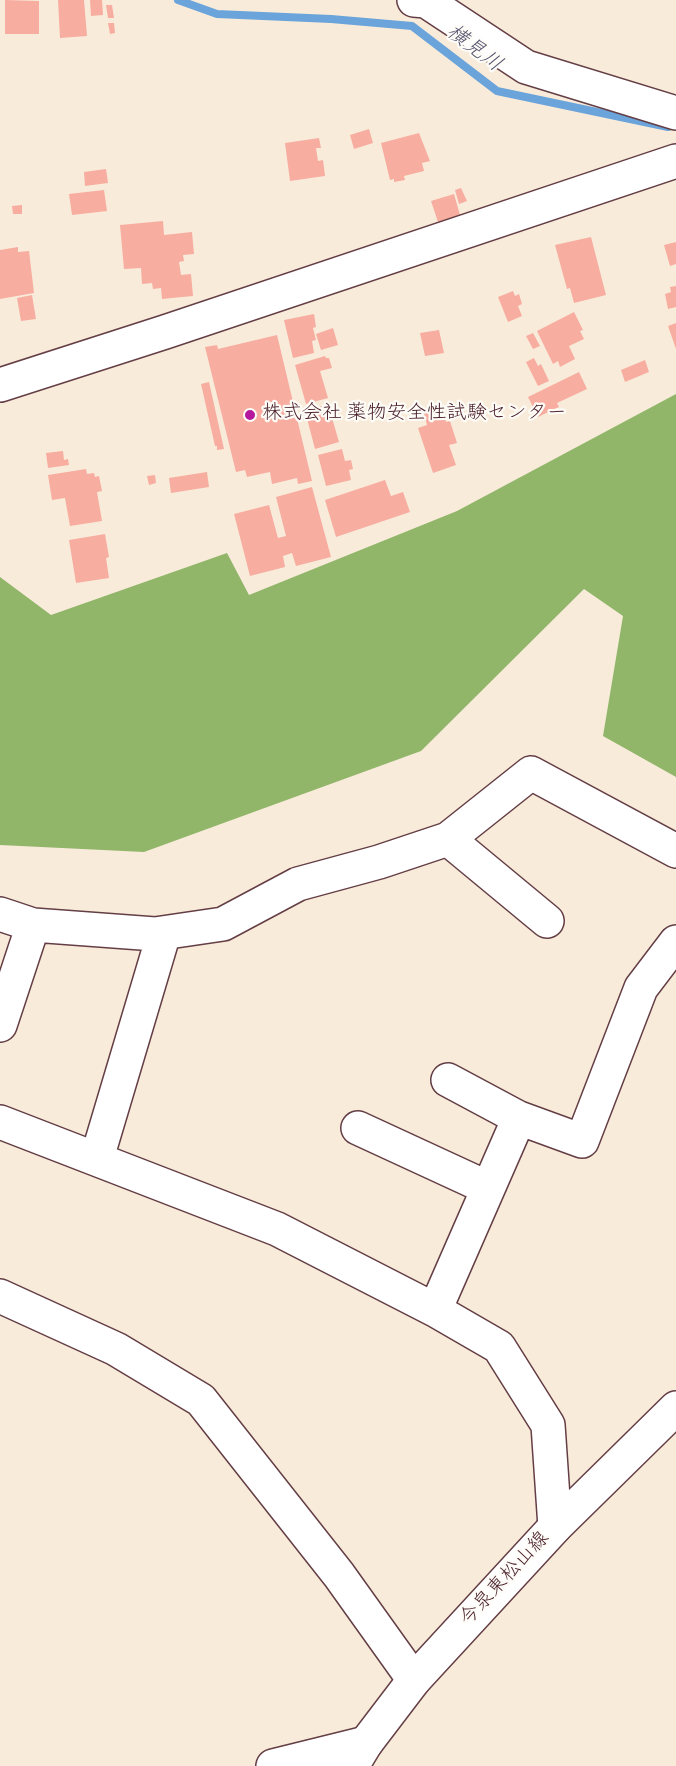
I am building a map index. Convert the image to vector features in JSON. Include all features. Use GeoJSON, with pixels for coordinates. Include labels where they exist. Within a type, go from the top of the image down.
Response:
{"type":"FeatureCollection","features":[{"type":"Feature","properties":{"kind":"street"},"geometry":{"type":"LineString","coordinates":[[414,0],[426,1],[526,68],[676,113]]}},
{"type":"Feature","properties":{"kind":"street"},"geometry":{"type":"LineString","coordinates":[[0,385],[676,161]]}},
{"type":"Feature","properties":{"kind":"street"},"geometry":{"type":"LineString","coordinates":[[0,914],[33,925],[155,934],[223,924],[298,884],[379,862],[448,839],[531,773],[676,851]]}},
{"type":"Feature","properties":{"kind":"street"},"geometry":{"type":"LineString","coordinates":[[448,839],[547,921]]}},
{"type":"Feature","properties":{"kind":"street"},"geometry":{"type":"LineString","coordinates":[[0,1024],[33,925]]}},
{"type":"Feature","properties":{"kind":"street"},"geometry":{"type":"LineString","coordinates":[[97,1158],[164,933]]}},
{"type":"Feature","properties":{"kind":"street"},"geometry":{"type":"LineString","coordinates":[[448,1080],[519,1118],[582,1141],[641,988],[676,942]]}},
{"type":"Feature","properties":{"kind":"street"},"geometry":{"type":"LineString","coordinates":[[435,1310],[519,1118]]}},
{"type":"Feature","properties":{"kind":"street"},"geometry":{"type":"LineString","coordinates":[[0,1122],[277,1229],[435,1310],[499,1347],[548,1425],[555,1527]]}},
{"type":"Feature","properties":{"kind":"street"},"geometry":{"type":"LineString","coordinates":[[358,1128],[488,1188]]}},
{"type":"Feature","properties":{"kind":"street"},"geometry":{"type":"LineString","coordinates":[[0,1296],[116,1349],[201,1400],[339,1575],[414,1680]]}},
{"type":"Feature","properties":{"kind":"street","name":"今泉東松山線"},"geometry":{"type":"LineString","coordinates":[[359,1755],[414,1680],[555,1527],[676,1408]]}},
{"type":"Feature","properties":{"kind":"street"},"geometry":{"type":"LineString","coordinates":[[273,1766],[359,1755]]}},
{"type":"Feature","properties":{"kind":"green space"},"geometry":{"type":"Polygon","coordinates":[[[676,394],[676,777],[603,736],[623,616],[584,589],[421,751],[144,852],[0,845],[0,577],[51,615],[227,553],[249,595],[457,511],[676,394]]]}},
{"type":"Feature","properties":{"kind":"building"},"geometry":{"type":"Polygon","coordinates":[[[5,0],[39,1],[39,34],[5,34],[5,0]]]}},
{"type":"Feature","properties":{"kind":"building"},"geometry":{"type":"Polygon","coordinates":[[[58,0],[84,0],[87,36],[60,38],[58,0]]]}},
{"type":"Feature","properties":{"kind":"building"},"geometry":{"type":"Polygon","coordinates":[[[90,0],[102,0],[103,15],[91,16],[90,0]]]}},
{"type":"Feature","properties":{"kind":"building"},"geometry":{"type":"Polygon","coordinates":[[[106,5],[112,5],[114,18],[108,18],[106,5]]]}},
{"type":"Feature","properties":{"kind":"building"},"geometry":{"type":"Polygon","coordinates":[[[108,23],[114,23],[115,33],[110,34],[108,23]]]}},
{"type":"Feature","properties":{"kind":"building"},"geometry":{"type":"Polygon","coordinates":[[[369,129],[373,143],[354,149],[350,135],[369,129]]]}},
{"type":"Feature","properties":{"kind":"building"},"geometry":{"type":"Polygon","coordinates":[[[419,133],[430,161],[422,163],[424,171],[404,176],[405,180],[394,182],[394,179],[390,180],[381,143],[419,133]]]}},
{"type":"Feature","properties":{"kind":"building"},"geometry":{"type":"Polygon","coordinates":[[[319,138],[321,148],[316,148],[318,161],[323,160],[325,176],[290,181],[285,143],[319,138]]]}},
{"type":"Feature","properties":{"kind":"building"},"geometry":{"type":"Polygon","coordinates":[[[106,169],[108,183],[85,186],[84,172],[106,169]]]}},
{"type":"Feature","properties":{"kind":"building"},"geometry":{"type":"Polygon","coordinates":[[[461,188],[467,201],[459,204],[455,190],[461,188]]]}},
{"type":"Feature","properties":{"kind":"building"},"geometry":{"type":"Polygon","coordinates":[[[104,190],[107,211],[72,215],[69,194],[104,190]]]}},
{"type":"Feature","properties":{"kind":"building"},"geometry":{"type":"Polygon","coordinates":[[[454,194],[460,215],[438,222],[431,201],[454,194]]]}},
{"type":"Feature","properties":{"kind":"building"},"geometry":{"type":"Polygon","coordinates":[[[22,205],[22,214],[13,214],[12,206],[22,205]]]}},
{"type":"Feature","properties":{"kind":"building"},"geometry":{"type":"Polygon","coordinates":[[[163,221],[164,235],[192,232],[194,254],[183,255],[184,261],[179,262],[181,275],[191,274],[193,296],[162,299],[161,288],[153,289],[152,283],[142,284],[141,268],[124,269],[120,225],[163,221]]]}},
{"type":"Feature","properties":{"kind":"building"},"geometry":{"type":"Polygon","coordinates":[[[591,237],[606,295],[574,303],[570,288],[567,289],[555,245],[591,237]]]}},
{"type":"Feature","properties":{"kind":"building"},"geometry":{"type":"Polygon","coordinates":[[[676,242],[676,264],[670,266],[664,245],[676,242]]]}},
{"type":"Feature","properties":{"kind":"building"},"geometry":{"type":"Polygon","coordinates":[[[18,247],[18,252],[29,251],[34,293],[0,299],[0,250],[18,247]]]}},
{"type":"Feature","properties":{"kind":"building"},"geometry":{"type":"Polygon","coordinates":[[[676,286],[676,307],[668,309],[665,294],[671,292],[670,287],[676,286]]]}},
{"type":"Feature","properties":{"kind":"building"},"geometry":{"type":"Polygon","coordinates":[[[513,291],[515,296],[519,294],[522,304],[518,306],[522,316],[508,322],[498,297],[513,291]]]}},
{"type":"Feature","properties":{"kind":"building"},"geometry":{"type":"Polygon","coordinates":[[[32,295],[36,319],[21,321],[17,298],[32,295]]]}},
{"type":"Feature","properties":{"kind":"building"},"geometry":{"type":"Polygon","coordinates":[[[574,312],[583,330],[580,331],[584,339],[569,346],[575,359],[560,367],[558,361],[553,364],[537,331],[574,312]]]}},
{"type":"Feature","properties":{"kind":"building"},"geometry":{"type":"Polygon","coordinates":[[[314,314],[316,327],[313,328],[316,340],[312,341],[314,353],[293,358],[284,320],[314,314]]]}},
{"type":"Feature","properties":{"kind":"building"},"geometry":{"type":"Polygon","coordinates":[[[676,323],[676,349],[668,326],[676,323]]]}},
{"type":"Feature","properties":{"kind":"building"},"geometry":{"type":"Polygon","coordinates":[[[333,328],[338,345],[321,350],[316,334],[333,328]]]}},
{"type":"Feature","properties":{"kind":"building"},"geometry":{"type":"Polygon","coordinates":[[[439,330],[444,353],[425,356],[420,333],[439,330]]]}},
{"type":"Feature","properties":{"kind":"building"},"geometry":{"type":"Polygon","coordinates":[[[533,333],[540,346],[533,349],[526,336],[533,333]]]}},
{"type":"Feature","properties":{"kind":"building"},"geometry":{"type":"Polygon","coordinates":[[[277,335],[312,481],[298,484],[297,478],[272,484],[270,472],[247,477],[245,470],[236,472],[205,347],[217,345],[218,349],[277,335]]]}},
{"type":"Feature","properties":{"kind":"building"},"geometry":{"type":"Polygon","coordinates":[[[325,356],[329,358],[332,368],[320,371],[328,398],[306,404],[295,365],[325,356]]]}},
{"type":"Feature","properties":{"kind":"building"},"geometry":{"type":"Polygon","coordinates":[[[534,358],[538,366],[541,364],[549,381],[538,386],[526,362],[534,358]]]}},
{"type":"Feature","properties":{"kind":"building"},"geometry":{"type":"Polygon","coordinates":[[[645,360],[649,372],[625,382],[621,370],[645,360]]]}},
{"type":"Feature","properties":{"kind":"building"},"geometry":{"type":"Polygon","coordinates":[[[579,372],[587,389],[557,403],[559,407],[538,417],[528,397],[579,372]]]}},
{"type":"Feature","properties":{"kind":"building"},"geometry":{"type":"Polygon","coordinates":[[[209,382],[224,449],[217,450],[215,446],[201,384],[209,382]]]}},
{"type":"Feature","properties":{"kind":"building"},"geometry":{"type":"Polygon","coordinates":[[[328,404],[339,442],[315,449],[305,411],[328,404]]]}},
{"type":"Feature","properties":{"kind":"building"},"geometry":{"type":"Polygon","coordinates":[[[442,407],[446,422],[450,421],[457,443],[449,445],[456,465],[433,473],[418,428],[427,425],[424,413],[442,407]]]}},
{"type":"Feature","properties":{"kind":"building"},"geometry":{"type":"Polygon","coordinates":[[[342,449],[345,461],[351,460],[353,469],[349,470],[351,480],[326,486],[318,455],[342,449]]]}},
{"type":"Feature","properties":{"kind":"building"},"geometry":{"type":"Polygon","coordinates":[[[63,451],[64,460],[68,459],[69,465],[48,468],[46,453],[63,451]]]}},
{"type":"Feature","properties":{"kind":"building"},"geometry":{"type":"Polygon","coordinates":[[[86,469],[87,474],[94,473],[95,477],[99,476],[102,491],[97,492],[102,521],[70,526],[65,498],[52,500],[48,475],[86,469]]]}},
{"type":"Feature","properties":{"kind":"building"},"geometry":{"type":"Polygon","coordinates":[[[207,472],[209,487],[171,493],[169,478],[207,472]]]}},
{"type":"Feature","properties":{"kind":"building"},"geometry":{"type":"Polygon","coordinates":[[[155,475],[156,483],[149,485],[147,476],[155,475]]]}},
{"type":"Feature","properties":{"kind":"building"},"geometry":{"type":"Polygon","coordinates":[[[385,480],[391,496],[403,492],[410,512],[336,537],[325,500],[385,480]]]}},
{"type":"Feature","properties":{"kind":"building"},"geometry":{"type":"Polygon","coordinates":[[[312,487],[331,557],[296,566],[292,553],[283,556],[285,567],[250,576],[234,514],[269,505],[278,538],[286,536],[276,497],[312,487]]]}},
{"type":"Feature","properties":{"kind":"building"},"geometry":{"type":"Polygon","coordinates":[[[105,534],[109,557],[106,558],[109,578],[76,583],[69,540],[105,534]]]}},
{"type":"Feature","properties":{"kind":"waterway","name":"横見川"},"geometry":{"type":"LineString","coordinates":[[178,0],[217,14],[331,19],[412,26],[497,91],[668,127]]}},
{"type":"Feature","properties":{"kind":"place","name":"株式会社 薬物安全性試験センター"},"geometry":{"type":"Point","coordinates":[250,415]}}]}
